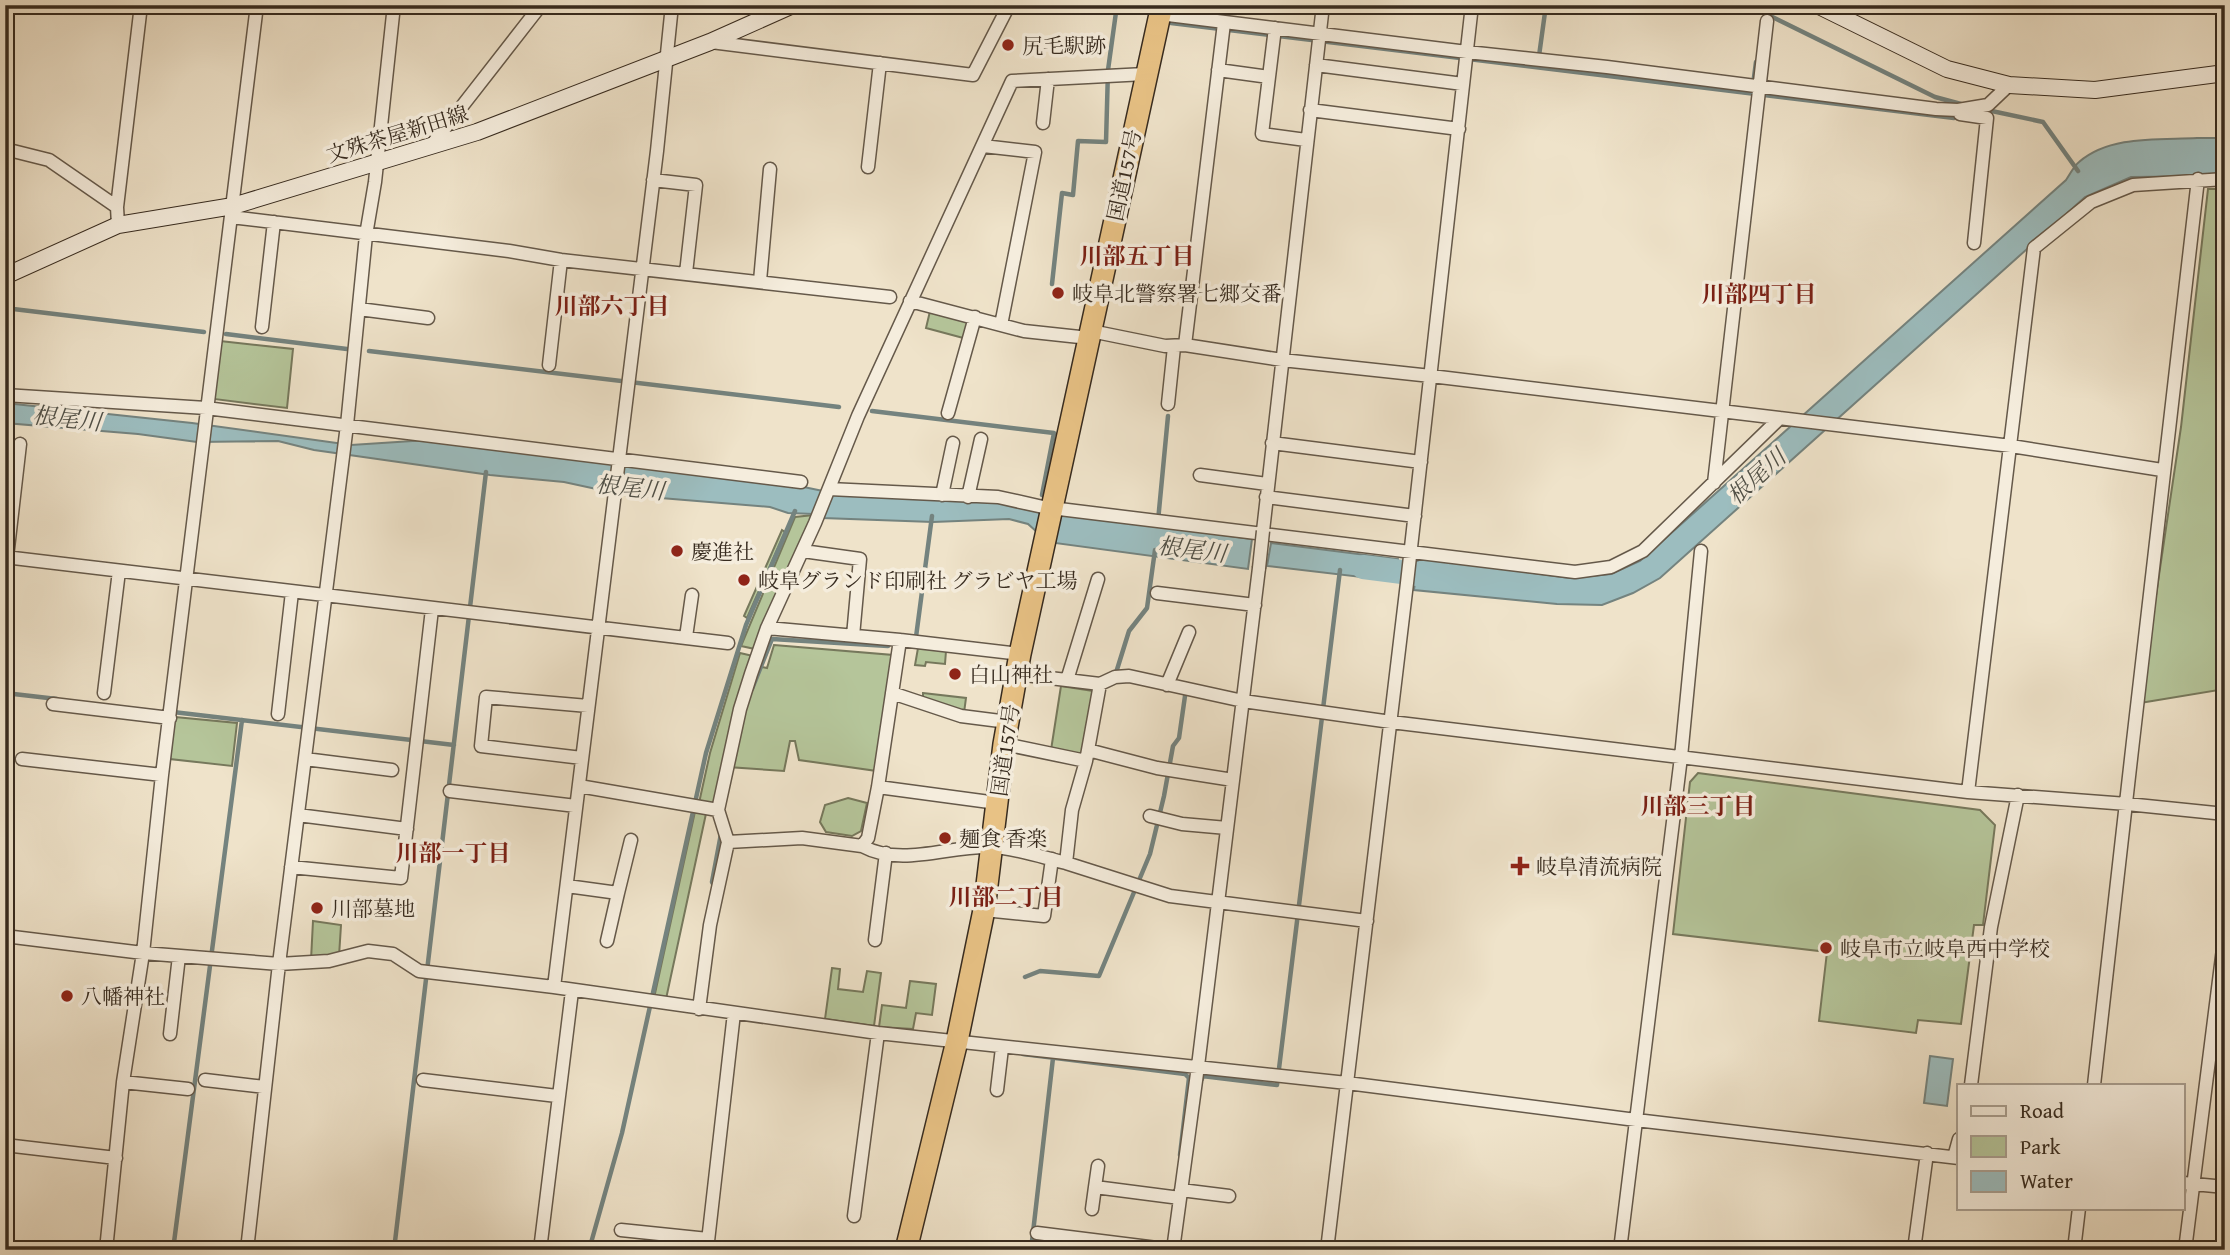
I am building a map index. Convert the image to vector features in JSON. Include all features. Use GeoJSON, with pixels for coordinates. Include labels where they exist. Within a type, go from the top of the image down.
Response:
{"type":"FeatureCollection","features":[{"type":"Feature","properties":{"kind":"highway","name":"国道157号"},"geometry":{"type":"LineString","coordinates":[[906,1250],[957,1041],[984,910],[1004,744],[1018,664],[1145,74],[1161,11]]}},
{"type":"Feature","properties":{"kind":"main road","name":"文殊茶屋新田線"},"geometry":{"type":"LineString","coordinates":[[5,275],[118,225],[232,211],[477,132],[710,42],[793,5]]}},
{"type":"Feature","properties":{"kind":"main road"},"geometry":{"type":"LineString","coordinates":[[1817,5],[1947,69],[2009,85],[2095,90],[2225,73]]}},
{"type":"Feature","properties":{"kind":"street"},"geometry":{"type":"LineString","coordinates":[[118,225],[117,207],[141,5]]}},
{"type":"Feature","properties":{"kind":"street"},"geometry":{"type":"LineString","coordinates":[[106,1250],[124,1082],[143,953],[162,775],[257,5]]}},
{"type":"Feature","properties":{"kind":"street"},"geometry":{"type":"LineString","coordinates":[[247,1250],[279,964],[347,425],[366,234],[394,5]]}},
{"type":"Feature","properties":{"kind":"street"},"geometry":{"type":"LineString","coordinates":[[431,146],[541,5]]}},
{"type":"Feature","properties":{"kind":"street"},"geometry":{"type":"LineString","coordinates":[[554,987],[672,5]]}},
{"type":"Feature","properties":{"kind":"street"},"geometry":{"type":"LineString","coordinates":[[710,42],[973,75],[1009,5]]}},
{"type":"Feature","properties":{"kind":"street"},"geometry":{"type":"LineString","coordinates":[[1037,1233],[1072,1230],[1173,1250],[1255,605],[1323,5]]}},
{"type":"Feature","properties":{"kind":"street"},"geometry":{"type":"LineString","coordinates":[[1328,1250],[1472,5]]}},
{"type":"Feature","properties":{"kind":"street"},"geometry":{"type":"LineString","coordinates":[[1161,11],[1224,23],[1760,87],[1987,118],[1974,243]]}},
{"type":"Feature","properties":{"kind":"street"},"geometry":{"type":"LineString","coordinates":[[1714,483],[1767,21]]}},
{"type":"Feature","properties":{"kind":"street"},"geometry":{"type":"LineString","coordinates":[[1168,404],[1180,346],[1224,23]]}},
{"type":"Feature","properties":{"kind":"street"},"geometry":{"type":"LineString","coordinates":[[1275,28],[1262,134],[1306,140]]}},
{"type":"Feature","properties":{"kind":"street"},"geometry":{"type":"LineString","coordinates":[[868,167],[880,64]]}},
{"type":"Feature","properties":{"kind":"street"},"geometry":{"type":"LineString","coordinates":[[1316,65],[1463,84]]}},
{"type":"Feature","properties":{"kind":"street"},"geometry":{"type":"LineString","coordinates":[[1218,70],[1269,77]]}},
{"type":"Feature","properties":{"kind":"street"},"geometry":{"type":"LineString","coordinates":[[699,1009],[710,925],[728,842],[719,810],[740,709],[767,628],[803,551],[858,416],[1012,81],[1145,74]]}},
{"type":"Feature","properties":{"kind":"street"},"geometry":{"type":"LineString","coordinates":[[1043,122],[1048,79]]}},
{"type":"Feature","properties":{"kind":"street"},"geometry":{"type":"LineString","coordinates":[[1936,110],[1989,105],[2009,85]]}},
{"type":"Feature","properties":{"kind":"street"},"geometry":{"type":"LineString","coordinates":[[1310,110],[1459,129]]}},
{"type":"Feature","properties":{"kind":"street"},"geometry":{"type":"LineString","coordinates":[[983,146],[1035,152],[1001,325]]}},
{"type":"Feature","properties":{"kind":"street"},"geometry":{"type":"LineString","coordinates":[[5,149],[49,160],[117,207]]}},
{"type":"Feature","properties":{"kind":"street"},"geometry":{"type":"LineString","coordinates":[[760,281],[770,169]]}},
{"type":"Feature","properties":{"kind":"street"},"geometry":{"type":"LineString","coordinates":[[2094,1084],[2162,470],[2198,179]]}},
{"type":"Feature","properties":{"kind":"street"},"geometry":{"type":"LineString","coordinates":[[1968,792],[2034,248],[2091,202],[2133,185],[2225,179]]}},
{"type":"Feature","properties":{"kind":"street"},"geometry":{"type":"LineString","coordinates":[[653,180],[696,185],[686,273]]}},
{"type":"Feature","properties":{"kind":"street"},"geometry":{"type":"LineString","coordinates":[[232,211],[274,222],[561,260],[890,297]]}},
{"type":"Feature","properties":{"kind":"street"},"geometry":{"type":"LineString","coordinates":[[262,327],[274,222]]}},
{"type":"Feature","properties":{"kind":"street"},"geometry":{"type":"LineString","coordinates":[[549,365],[561,260]]}},
{"type":"Feature","properties":{"kind":"street"},"geometry":{"type":"LineString","coordinates":[[911,301],[1024,331],[1090,335],[1864,428],[2011,446],[2162,470]]}},
{"type":"Feature","properties":{"kind":"street"},"geometry":{"type":"LineString","coordinates":[[359,309],[428,318]]}},
{"type":"Feature","properties":{"kind":"street"},"geometry":{"type":"LineString","coordinates":[[948,412],[975,317]]}},
{"type":"Feature","properties":{"kind":"street"},"geometry":{"type":"LineString","coordinates":[[5,395],[206,415],[347,425],[801,482]]}},
{"type":"Feature","properties":{"kind":"street"},"geometry":{"type":"LineString","coordinates":[[829,489],[1012,499],[1049,520],[1157,521],[1410,555],[1574,572],[1611,567],[1643,551],[1784,419]]}},
{"type":"Feature","properties":{"kind":"street"},"geometry":{"type":"LineString","coordinates":[[968,497],[981,439]]}},
{"type":"Feature","properties":{"kind":"street"},"geometry":{"type":"LineString","coordinates":[[942,495],[953,443]]}},
{"type":"Feature","properties":{"kind":"street"},"geometry":{"type":"LineString","coordinates":[[1272,443],[1421,462]]}},
{"type":"Feature","properties":{"kind":"street"},"geometry":{"type":"LineString","coordinates":[[20,444],[6,557],[728,643]]}},
{"type":"Feature","properties":{"kind":"street"},"geometry":{"type":"LineString","coordinates":[[1200,475],[1266,490],[1415,516]]}},
{"type":"Feature","properties":{"kind":"street"},"geometry":{"type":"LineString","coordinates":[[803,551],[860,559],[853,636]]}},
{"type":"Feature","properties":{"kind":"street"},"geometry":{"type":"LineString","coordinates":[[1620,1250],[1681,757],[1701,551]]}},
{"type":"Feature","properties":{"kind":"street"},"geometry":{"type":"LineString","coordinates":[[104,693],[119,571]]}},
{"type":"Feature","properties":{"kind":"street"},"geometry":{"type":"LineString","coordinates":[[1068,680],[1098,579]]}},
{"type":"Feature","properties":{"kind":"street"},"geometry":{"type":"LineString","coordinates":[[278,714],[292,592]]}},
{"type":"Feature","properties":{"kind":"street"},"geometry":{"type":"LineString","coordinates":[[1157,593],[1255,605]]}},
{"type":"Feature","properties":{"kind":"street"},"geometry":{"type":"LineString","coordinates":[[686,637],[692,595]]}},
{"type":"Feature","properties":{"kind":"street"},"geometry":{"type":"LineString","coordinates":[[291,867],[401,878],[432,608]]}},
{"type":"Feature","properties":{"kind":"street"},"geometry":{"type":"LineString","coordinates":[[767,628],[900,640],[1018,664],[1068,680],[1100,684],[1115,677],[1129,677],[1242,701],[1391,722],[1968,792],[2225,814]]}},
{"type":"Feature","properties":{"kind":"street"},"geometry":{"type":"LineString","coordinates":[[1167,685],[1189,632]]}},
{"type":"Feature","properties":{"kind":"street"},"geometry":{"type":"LineString","coordinates":[[862,846],[868,838],[878,787],[900,640]]}},
{"type":"Feature","properties":{"kind":"street"},"geometry":{"type":"LineString","coordinates":[[1066,863],[1072,810],[1087,755],[1100,684]]}},
{"type":"Feature","properties":{"kind":"street"},"geometry":{"type":"LineString","coordinates":[[892,693],[961,716],[1008,722]]}},
{"type":"Feature","properties":{"kind":"street"},"geometry":{"type":"LineString","coordinates":[[582,758],[481,747],[486,697],[588,706]]}},
{"type":"Feature","properties":{"kind":"street"},"geometry":{"type":"LineString","coordinates":[[52,704],[170,718]]}},
{"type":"Feature","properties":{"kind":"street"},"geometry":{"type":"LineString","coordinates":[[1004,744],[1233,780]]}},
{"type":"Feature","properties":{"kind":"street"},"geometry":{"type":"LineString","coordinates":[[22,759],[162,775]]}},
{"type":"Feature","properties":{"kind":"street"},"geometry":{"type":"LineString","coordinates":[[305,759],[393,770]]}},
{"type":"Feature","properties":{"kind":"street"},"geometry":{"type":"LineString","coordinates":[[579,786],[719,810]]}},
{"type":"Feature","properties":{"kind":"street"},"geometry":{"type":"LineString","coordinates":[[878,787],[997,803]]}},
{"type":"Feature","properties":{"kind":"street"},"geometry":{"type":"LineString","coordinates":[[450,792],[576,806]]}},
{"type":"Feature","properties":{"kind":"street"},"geometry":{"type":"LineString","coordinates":[[1971,1084],[1991,927],[2018,795]]}},
{"type":"Feature","properties":{"kind":"street"},"geometry":{"type":"LineString","coordinates":[[298,815],[407,829]]}},
{"type":"Feature","properties":{"kind":"street"},"geometry":{"type":"LineString","coordinates":[[1150,816],[1182,824],[1227,828]]}},
{"type":"Feature","properties":{"kind":"street"},"geometry":{"type":"LineString","coordinates":[[728,842],[802,838],[862,846],[886,853],[926,855],[992,846],[1052,859],[1170,895],[1367,920]]}},
{"type":"Feature","properties":{"kind":"street"},"geometry":{"type":"LineString","coordinates":[[607,941],[631,839]]}},
{"type":"Feature","properties":{"kind":"street"},"geometry":{"type":"LineString","coordinates":[[875,940],[886,853]]}},
{"type":"Feature","properties":{"kind":"street"},"geometry":{"type":"LineString","coordinates":[[984,910],[1044,916],[1052,859]]}},
{"type":"Feature","properties":{"kind":"street"},"geometry":{"type":"LineString","coordinates":[[566,886],[618,893]]}},
{"type":"Feature","properties":{"kind":"street"},"geometry":{"type":"LineString","coordinates":[[2185,1250],[2188,1184],[2225,933]]}},
{"type":"Feature","properties":{"kind":"street"},"geometry":{"type":"LineString","coordinates":[[5,936],[143,953],[279,964],[329,961],[368,951],[393,954],[419,971],[554,987],[878,1033],[1347,1083],[1956,1157]]}},
{"type":"Feature","properties":{"kind":"street"},"geometry":{"type":"LineString","coordinates":[[170,1034],[179,956]]}},
{"type":"Feature","properties":{"kind":"street"},"geometry":{"type":"LineString","coordinates":[[540,1250],[572,990]]}},
{"type":"Feature","properties":{"kind":"street"},"geometry":{"type":"LineString","coordinates":[[621,1230],[707,1245],[734,1013]]}},
{"type":"Feature","properties":{"kind":"street"},"geometry":{"type":"LineString","coordinates":[[854,1216],[878,1033]]}},
{"type":"Feature","properties":{"kind":"street"},"geometry":{"type":"LineString","coordinates":[[997,1090],[1002,1048]]}},
{"type":"Feature","properties":{"kind":"street"},"geometry":{"type":"LineString","coordinates":[[205,1080],[265,1087]]}},
{"type":"Feature","properties":{"kind":"street"},"geometry":{"type":"LineString","coordinates":[[423,1080],[557,1096]]}},
{"type":"Feature","properties":{"kind":"street"},"geometry":{"type":"LineString","coordinates":[[124,1082],[188,1089]]}},
{"type":"Feature","properties":{"kind":"street"},"geometry":{"type":"LineString","coordinates":[[5,1145],[116,1157]]}},
{"type":"Feature","properties":{"kind":"street"},"geometry":{"type":"LineString","coordinates":[[1914,1250],[1927,1153]]}},
{"type":"Feature","properties":{"kind":"street"},"geometry":{"type":"LineString","coordinates":[[1092,1209],[1098,1166]]}},
{"type":"Feature","properties":{"kind":"street"},"geometry":{"type":"LineString","coordinates":[[2188,1184],[2225,1187]]}},
{"type":"Feature","properties":{"kind":"street"},"geometry":{"type":"LineString","coordinates":[[1095,1187],[1229,1196]]}},
{"type":"Feature","properties":{"kind":"street"},"geometry":{"type":"LineString","coordinates":[[2074,1250],[2079,1210]]}},
{"type":"Feature","properties":{"kind":"green space"},"geometry":{"type":"Polygon","coordinates":[[[2208,189],[2225,189],[2225,689],[2140,703],[2181,427],[2208,189]]]}},
{"type":"Feature","properties":{"kind":"green space"},"geometry":{"type":"Polygon","coordinates":[[[931,307],[974,317],[967,339],[926,328],[931,307]]]}},
{"type":"Feature","properties":{"kind":"green space"},"geometry":{"type":"Polygon","coordinates":[[[220,341],[293,349],[287,408],[214,399],[220,341]]]}},
{"type":"Feature","properties":{"kind":"green space"},"geometry":{"type":"Polygon","coordinates":[[[814,515],[755,649],[741,646],[795,517],[814,515]]]}},
{"type":"Feature","properties":{"kind":"green space"},"geometry":{"type":"Polygon","coordinates":[[[782,530],[785,532],[747,618],[744,616],[782,530]]]}},
{"type":"Feature","properties":{"kind":"green space"},"geometry":{"type":"Polygon","coordinates":[[[774,645],[893,655],[877,771],[799,760],[795,741],[790,741],[784,771],[728,767],[756,666],[767,668],[774,645]]]}},
{"type":"Feature","properties":{"kind":"green space"},"geometry":{"type":"Polygon","coordinates":[[[918,648],[946,651],[945,664],[926,662],[925,666],[915,665],[918,648]]]}},
{"type":"Feature","properties":{"kind":"green space"},"geometry":{"type":"Polygon","coordinates":[[[740,653],[753,656],[716,805],[699,803],[710,753],[740,653]]]}},
{"type":"Feature","properties":{"kind":"green space"},"geometry":{"type":"Polygon","coordinates":[[[1061,686],[1093,691],[1082,756],[1051,750],[1061,686]]]}},
{"type":"Feature","properties":{"kind":"green space"},"geometry":{"type":"Polygon","coordinates":[[[923,693],[966,698],[964,713],[923,700],[923,693]]]}},
{"type":"Feature","properties":{"kind":"green space"},"geometry":{"type":"Polygon","coordinates":[[[175,717],[237,723],[232,766],[170,759],[175,717]]]}},
{"type":"Feature","properties":{"kind":"green space"},"geometry":{"type":"Polygon","coordinates":[[[1698,773],[1980,810],[1995,825],[1983,925],[1974,925],[1961,1024],[1918,1020],[1916,1033],[1819,1021],[1827,952],[1673,934],[1690,782],[1698,773]]]}},
{"type":"Feature","properties":{"kind":"green space"},"geometry":{"type":"Polygon","coordinates":[[[848,798],[867,803],[861,831],[852,836],[826,832],[820,822],[825,805],[848,798]]]}},
{"type":"Feature","properties":{"kind":"green space"},"geometry":{"type":"Polygon","coordinates":[[[696,807],[707,809],[666,999],[654,998],[696,807]]]}},
{"type":"Feature","properties":{"kind":"green space"},"geometry":{"type":"Polygon","coordinates":[[[313,921],[341,925],[339,956],[311,960],[313,921]]]}},
{"type":"Feature","properties":{"kind":"green space"},"geometry":{"type":"Polygon","coordinates":[[[832,968],[840,969],[838,989],[863,992],[867,971],[881,973],[874,1026],[825,1019],[832,968]]]}},
{"type":"Feature","properties":{"kind":"green space"},"geometry":{"type":"Polygon","coordinates":[[[910,981],[936,984],[932,1015],[916,1013],[913,1029],[879,1027],[882,1005],[906,1008],[910,981]]]}},
{"type":"Feature","properties":{"kind":"water"},"geometry":{"type":"Polygon","coordinates":[[[2225,138],[2225,176],[2131,177],[2085,197],[1660,578],[1633,593],[1602,605],[1557,604],[1414,590],[1418,557],[1570,578],[1611,574],[1640,561],[2066,180],[2079,162],[2091,153],[2120,143],[2151,139],[2225,138]]]}},
{"type":"Feature","properties":{"kind":"water"},"geometry":{"type":"Polygon","coordinates":[[[5,403],[192,423],[351,445],[428,440],[823,491],[814,514],[788,513],[770,507],[624,495],[564,482],[490,475],[314,450],[278,441],[197,442],[138,434],[5,423],[5,403]]]}},
{"type":"Feature","properties":{"kind":"water"},"geometry":{"type":"Polygon","coordinates":[[[832,494],[998,501],[1041,510],[1037,532],[1028,524],[1009,519],[933,522],[823,518],[832,494]]]}},
{"type":"Feature","properties":{"kind":"water"},"geometry":{"type":"Polygon","coordinates":[[[1060,513],[1252,539],[1248,569],[1055,543],[1060,513]]]}},
{"type":"Feature","properties":{"kind":"water"},"geometry":{"type":"Polygon","coordinates":[[[1271,543],[1398,559],[1395,581],[1267,566],[1271,543]]]}},
{"type":"Feature","properties":{"kind":"water"},"geometry":{"type":"Polygon","coordinates":[[[1930,1056],[1953,1059],[1947,1106],[1924,1103],[1930,1056]]]}},
{"type":"Feature","properties":{"kind":"waterway"},"geometry":{"type":"LineString","coordinates":[[1052,284],[1062,193],[1073,195],[1078,141],[1106,142],[1108,70],[1117,5]]}},
{"type":"Feature","properties":{"kind":"waterway"},"geometry":{"type":"LineString","coordinates":[[1539,56],[1546,5]]}},
{"type":"Feature","properties":{"kind":"waterway"},"geometry":{"type":"LineString","coordinates":[[1748,5],[1935,97],[1961,104]]}},
{"type":"Feature","properties":{"kind":"waterway"},"geometry":{"type":"LineString","coordinates":[[1167,19],[1171,23],[1954,118],[1957,114]]}},
{"type":"Feature","properties":{"kind":"waterway"},"geometry":{"type":"LineString","coordinates":[[1753,85],[1756,62]]}},
{"type":"Feature","properties":{"kind":"waterway"},"geometry":{"type":"LineString","coordinates":[[1987,110],[2043,122],[2078,171]]}},
{"type":"Feature","properties":{"kind":"waterway"},"geometry":{"type":"LineString","coordinates":[[5,308],[204,332]]}},
{"type":"Feature","properties":{"kind":"waterway"},"geometry":{"type":"LineString","coordinates":[[226,334],[347,349]]}},
{"type":"Feature","properties":{"kind":"waterway"},"geometry":{"type":"LineString","coordinates":[[369,351],[839,407]]}},
{"type":"Feature","properties":{"kind":"waterway"},"geometry":{"type":"LineString","coordinates":[[872,411],[1054,433],[1042,495]]}},
{"type":"Feature","properties":{"kind":"waterway"},"geometry":{"type":"LineString","coordinates":[[1158,521],[1168,416]]}},
{"type":"Feature","properties":{"kind":"waterway"},"geometry":{"type":"LineString","coordinates":[[394,1250],[486,472]]}},
{"type":"Feature","properties":{"kind":"waterway"},"geometry":{"type":"LineString","coordinates":[[589,1250],[622,1133],[706,753],[746,625],[795,511]]}},
{"type":"Feature","properties":{"kind":"waterway"},"geometry":{"type":"LineString","coordinates":[[916,637],[932,516]]}},
{"type":"Feature","properties":{"kind":"waterway"},"geometry":{"type":"LineString","coordinates":[[1115,676],[1129,631],[1147,608],[1155,550]]}},
{"type":"Feature","properties":{"kind":"waterway","name":"根尾川"},"geometry":{"type":"LineString","coordinates":[[1363,567],[1449,578]]}},
{"type":"Feature","properties":{"kind":"waterway"},"geometry":{"type":"LineString","coordinates":[[1202,1079],[1202,1076],[1277,1085],[1340,570]]}},
{"type":"Feature","properties":{"kind":"waterway"},"geometry":{"type":"LineString","coordinates":[[752,689],[772,639],[888,646]]}},
{"type":"Feature","properties":{"kind":"waterway"},"geometry":{"type":"LineString","coordinates":[[1025,977],[1040,971],[1099,976],[1150,854],[1173,746],[1179,738],[1186,689]]}},
{"type":"Feature","properties":{"kind":"waterway"},"geometry":{"type":"LineString","coordinates":[[5,693],[57,699]]}},
{"type":"Feature","properties":{"kind":"waterway"},"geometry":{"type":"LineString","coordinates":[[173,712],[454,745]]}},
{"type":"Feature","properties":{"kind":"waterway"},"geometry":{"type":"LineString","coordinates":[[173,1250],[242,720]]}},
{"type":"Feature","properties":{"kind":"waterway"},"geometry":{"type":"LineString","coordinates":[[715,887],[712,882],[721,834]]}},
{"type":"Feature","properties":{"kind":"waterway"},"geometry":{"type":"LineString","coordinates":[[1023,1054],[1185,1074],[1189,1078],[1180,1155]]}},
{"type":"Feature","properties":{"kind":"waterway"},"geometry":{"type":"LineString","coordinates":[[1031,1250],[1053,1058]]}},
{"type":"Feature","properties":{"kind":"place","name":"尻毛駅跡"},"geometry":{"type":"Point","coordinates":[1008,45]}},
{"type":"Feature","properties":{"kind":"place","name":"岐阜北警察署七郷交番"},"geometry":{"type":"Point","coordinates":[1058,293]}},
{"type":"Feature","properties":{"kind":"place","name":"慶進社"},"geometry":{"type":"Point","coordinates":[677,551]}},
{"type":"Feature","properties":{"kind":"place","name":"岐阜グランド印刷社 グラビヤ工場"},"geometry":{"type":"Point","coordinates":[744,580]}},
{"type":"Feature","properties":{"kind":"place","name":"白山神社"},"geometry":{"type":"Point","coordinates":[955,674]}},
{"type":"Feature","properties":{"kind":"place","name":"麺食 香楽"},"geometry":{"type":"Point","coordinates":[945,838]}},
{"type":"Feature","properties":{"kind":"place","name":"岐阜清流病院"},"geometry":{"type":"Point","coordinates":[1520,866]}},
{"type":"Feature","properties":{"kind":"place","name":"川部墓地"},"geometry":{"type":"Point","coordinates":[317,908]}},
{"type":"Feature","properties":{"kind":"place","name":"岐阜市立岐阜西中学校"},"geometry":{"type":"Point","coordinates":[1826,948]}},
{"type":"Feature","properties":{"kind":"place","name":"八幡神社"},"geometry":{"type":"Point","coordinates":[67,996]}},
{"type":"Feature","properties":{"kind":"district","name":"川部五丁目"},"geometry":{"type":"Point","coordinates":[1137,255]}},
{"type":"Feature","properties":{"kind":"district","name":"川部四丁目"},"geometry":{"type":"Point","coordinates":[1759,293]}},
{"type":"Feature","properties":{"kind":"district","name":"川部六丁目"},"geometry":{"type":"Point","coordinates":[612,305]}},
{"type":"Feature","properties":{"kind":"district","name":"川部三丁目"},"geometry":{"type":"Point","coordinates":[1698,805]}},
{"type":"Feature","properties":{"kind":"district","name":"川部一丁目"},"geometry":{"type":"Point","coordinates":[453,852]}},
{"type":"Feature","properties":{"kind":"district","name":"川部二丁目"},"geometry":{"type":"Point","coordinates":[1006,896]}}]}
